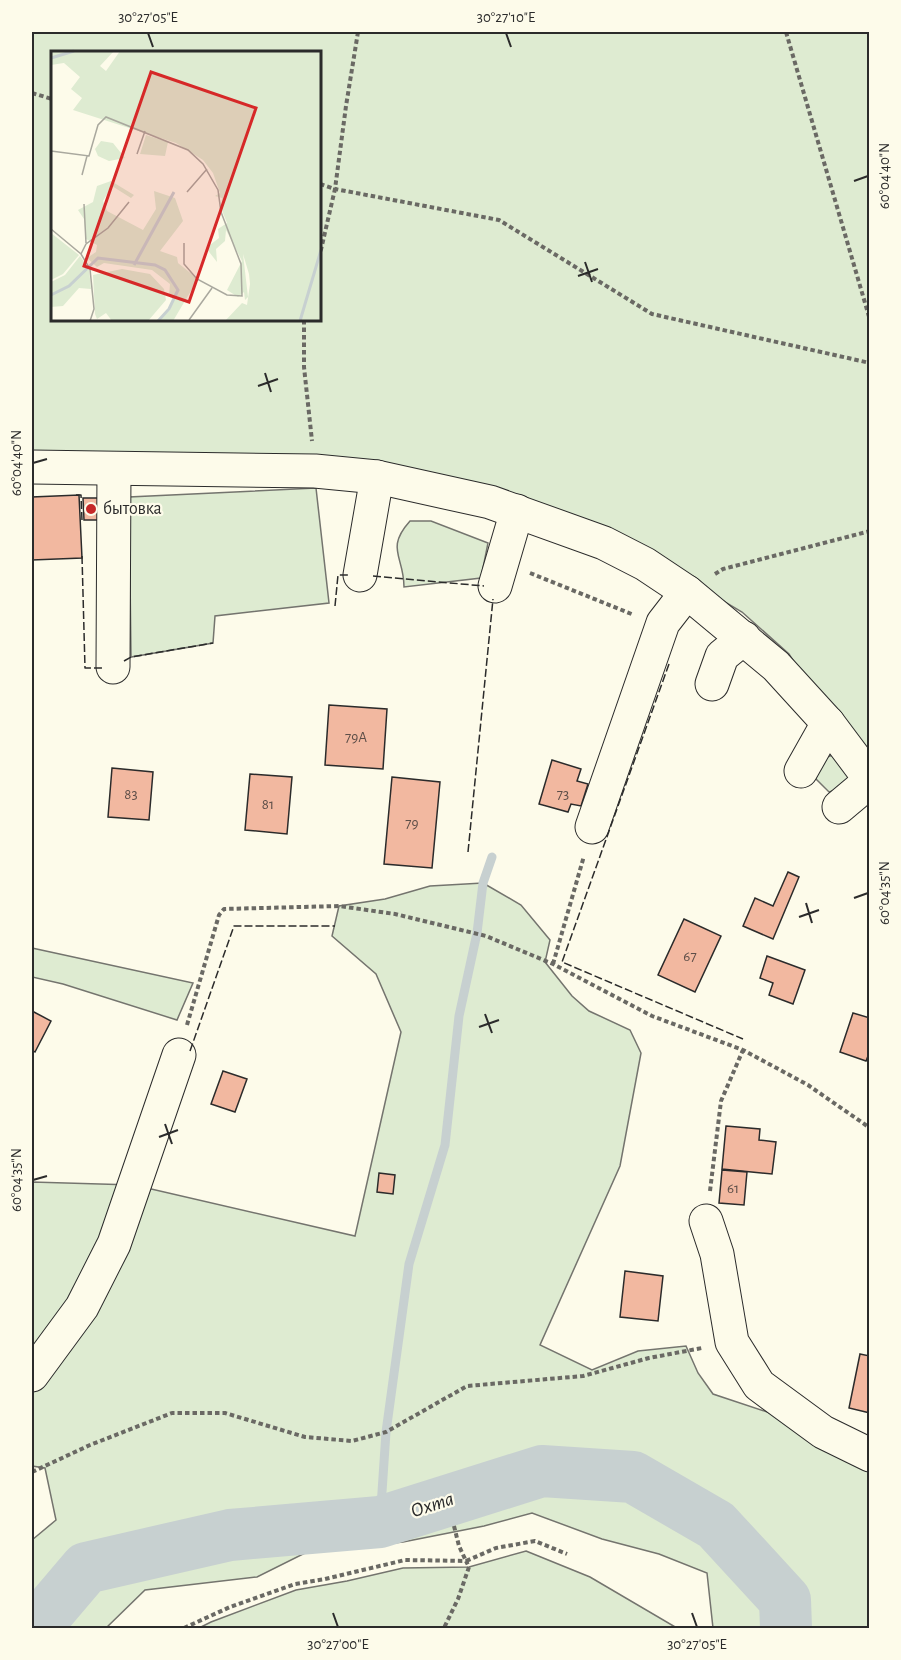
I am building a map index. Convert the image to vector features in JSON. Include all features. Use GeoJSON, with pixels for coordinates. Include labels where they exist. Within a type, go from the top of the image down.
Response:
{"type":"FeatureCollection","features":[{"type":"Feature","properties":{"kind":"street"},"geometry":{"type":"LineString","coordinates":[[32,467],[315,471],[377,477],[490,502],[604,543],[645,564],[687,592],[776,666],[828,723],[870,780],[839,807]]}},
{"type":"Feature","properties":{"kind":"street"},"geometry":{"type":"LineString","coordinates":[[113,667],[114,469]]}},
{"type":"Feature","properties":{"kind":"street"},"geometry":{"type":"LineString","coordinates":[[360,575],[377,477]]}},
{"type":"Feature","properties":{"kind":"street"},"geometry":{"type":"LineString","coordinates":[[495,586],[518,511]]}},
{"type":"Feature","properties":{"kind":"street"},"geometry":{"type":"LineString","coordinates":[[592,827],[663,623],[687,592]]}},
{"type":"Feature","properties":{"kind":"street"},"geometry":{"type":"LineString","coordinates":[[712,684],[722,656],[744,638]]}},
{"type":"Feature","properties":{"kind":"street"},"geometry":{"type":"LineString","coordinates":[[801,771],[828,723]]}},
{"type":"Feature","properties":{"kind":"street"},"geometry":{"type":"LineString","coordinates":[[32,1375],[82,1307],[114,1244],[179,1055]]}},
{"type":"Feature","properties":{"kind":"street"},"geometry":{"type":"LineString","coordinates":[[705,1221],[717,1254],[732,1342],[759,1385],[823,1432],[870,1455]]}},
{"type":"Feature","properties":{"kind":"path"},"geometry":{"type":"LineString","coordinates":[[321,250],[336,189],[358,32]]}},
{"type":"Feature","properties":{"kind":"path"},"geometry":{"type":"LineString","coordinates":[[786,32],[870,320]]}},
{"type":"Feature","properties":{"kind":"path"},"geometry":{"type":"LineString","coordinates":[[32,93],[51,99]]}},
{"type":"Feature","properties":{"kind":"path"},"geometry":{"type":"LineString","coordinates":[[321,184],[499,220],[652,314],[870,363]]}},
{"type":"Feature","properties":{"kind":"path"},"geometry":{"type":"LineString","coordinates":[[304,321],[304,367],[315,471]]}},
{"type":"Feature","properties":{"kind":"path"},"geometry":{"type":"LineString","coordinates":[[687,592],[723,569],[870,531]]}},
{"type":"Feature","properties":{"kind":"path"},"geometry":{"type":"LineString","coordinates":[[553,964],[592,827]]}},
{"type":"Feature","properties":{"kind":"path"},"geometry":{"type":"LineString","coordinates":[[179,1055],[219,915],[224,909],[339,906],[395,914],[486,936],[553,964],[652,1016],[743,1050],[808,1085],[870,1128]]}},
{"type":"Feature","properties":{"kind":"path"},"geometry":{"type":"LineString","coordinates":[[705,1221],[721,1101],[743,1050]]}},
{"type":"Feature","properties":{"kind":"path"},"geometry":{"type":"LineString","coordinates":[[32,1472],[90,1445],[172,1413],[225,1413],[305,1437],[352,1441],[386,1432],[467,1386],[583,1376],[649,1358],[732,1342]]}},
{"type":"Feature","properties":{"kind":"path"},"geometry":{"type":"LineString","coordinates":[[444,1629],[470,1567],[459,1546],[454,1526]]}},
{"type":"Feature","properties":{"kind":"path"},"geometry":{"type":"LineString","coordinates":[[184,1629],[230,1607],[295,1584],[405,1560],[466,1561],[496,1548],[535,1541],[567,1554]]}},
{"type":"Feature","properties":{"kind":"green space"},"geometry":{"type":"Polygon","coordinates":[[[32,32],[869,32],[869,775],[847,787],[829,792],[816,779],[819,760],[849,749],[789,654],[742,612],[693,583],[381,474],[32,477],[32,32]]]}},
{"type":"Feature","properties":{"kind":"green space"},"geometry":{"type":"Polygon","coordinates":[[[316,488],[329,603],[215,616],[213,643],[131,657],[129,497],[316,488]]]}},
{"type":"Feature","properties":{"kind":"green space"},"geometry":{"type":"Polygon","coordinates":[[[410,521],[431,521],[488,543],[481,578],[404,587],[397,546],[410,521]]]}},
{"type":"Feature","properties":{"kind":"green space"},"geometry":{"type":"Polygon","coordinates":[[[483,883],[521,905],[550,940],[545,962],[572,996],[589,1011],[630,1030],[641,1053],[620,1166],[540,1345],[592,1370],[638,1351],[686,1346],[698,1373],[713,1394],[869,1446],[869,1628],[713,1628],[707,1573],[659,1554],[602,1539],[532,1513],[484,1526],[403,1542],[307,1552],[257,1577],[145,1590],[106,1628],[55,1628],[32,1612],[32,1540],[56,1520],[45,1468],[32,1466],[32,1182],[134,1185],[355,1236],[401,1032],[376,974],[332,936],[339,906],[385,899],[430,886],[483,883]]]}},
{"type":"Feature","properties":{"kind":"green space"},"geometry":{"type":"Polygon","coordinates":[[[32,948],[193,983],[177,1020],[63,984],[32,977],[32,948]]]}},
{"type":"Feature","properties":{"kind":"green space"},"geometry":{"type":"Polygon","coordinates":[[[526,1551],[590,1577],[677,1628],[199,1628],[296,1590],[403,1568],[469,1567],[526,1551]]]}},
{"type":"Feature","properties":{"kind":"building"},"geometry":{"type":"Polygon","coordinates":[[[79,495],[82,558],[32,560],[32,497],[79,495]]]}},
{"type":"Feature","properties":{"kind":"building","name":"бытовка"},"geometry":{"type":"Polygon","coordinates":[[[83,498],[99,498],[99,520],[84,520],[83,498]]]}},
{"type":"Feature","properties":{"kind":"building"},"geometry":{"type":"Polygon","coordinates":[[[329,705],[387,709],[383,769],[325,765],[329,705]]]}},
{"type":"Feature","properties":{"kind":"building"},"geometry":{"type":"Polygon","coordinates":[[[552,760],[581,769],[577,781],[588,784],[581,806],[571,804],[568,812],[539,804],[552,760]]]}},
{"type":"Feature","properties":{"kind":"building"},"geometry":{"type":"Polygon","coordinates":[[[112,768],[153,772],[149,820],[108,817],[112,768]]]}},
{"type":"Feature","properties":{"kind":"building"},"geometry":{"type":"Polygon","coordinates":[[[250,774],[292,777],[287,834],[245,830],[250,774]]]}},
{"type":"Feature","properties":{"kind":"building"},"geometry":{"type":"Polygon","coordinates":[[[392,777],[440,782],[432,868],[384,864],[392,777]]]}},
{"type":"Feature","properties":{"kind":"building"},"geometry":{"type":"Polygon","coordinates":[[[788,872],[799,877],[773,939],[743,926],[755,898],[773,906],[788,872]]]}},
{"type":"Feature","properties":{"kind":"building"},"geometry":{"type":"Polygon","coordinates":[[[684,919],[721,936],[695,992],[658,975],[684,919]]]}},
{"type":"Feature","properties":{"kind":"building"},"geometry":{"type":"Polygon","coordinates":[[[767,956],[805,970],[793,1004],[769,995],[773,983],[760,978],[767,956]]]}},
{"type":"Feature","properties":{"kind":"building"},"geometry":{"type":"Polygon","coordinates":[[[32,1011],[51,1021],[35,1052],[32,1050],[32,1011]]]}},
{"type":"Feature","properties":{"kind":"building"},"geometry":{"type":"Polygon","coordinates":[[[853,1013],[870,1018],[870,1051],[866,1061],[840,1052],[853,1013]]]}},
{"type":"Feature","properties":{"kind":"building"},"geometry":{"type":"Polygon","coordinates":[[[223,1071],[247,1079],[235,1112],[211,1104],[223,1071]]]}},
{"type":"Feature","properties":{"kind":"building"},"geometry":{"type":"Polygon","coordinates":[[[726,1126],[760,1129],[759,1140],[776,1142],[772,1174],[722,1169],[726,1126]]]}},
{"type":"Feature","properties":{"kind":"building"},"geometry":{"type":"Polygon","coordinates":[[[722,1170],[747,1172],[744,1205],[719,1203],[722,1170]]]}},
{"type":"Feature","properties":{"kind":"building"},"geometry":{"type":"Polygon","coordinates":[[[379,1173],[395,1175],[393,1194],[377,1192],[379,1173]]]}},
{"type":"Feature","properties":{"kind":"building"},"geometry":{"type":"Polygon","coordinates":[[[625,1271],[663,1276],[658,1321],[620,1317],[625,1271]]]}},
{"type":"Feature","properties":{"kind":"building"},"geometry":{"type":"Polygon","coordinates":[[[860,1354],[870,1356],[870,1413],[849,1408],[860,1354]]]}},
{"type":"Feature","properties":{"kind":"waterway"},"geometry":{"type":"LineString","coordinates":[[380,1522],[386,1432],[409,1264],[445,1145],[459,1016],[477,933],[483,883],[492,857]]}},
{"type":"Feature","properties":{"kind":"waterway","name":"Охта"},"geometry":{"type":"LineString","coordinates":[[35,1628],[86,1568],[230,1535],[380,1522],[542,1471],[633,1477],[716,1525],[785,1600],[786,1628]]}},
{"type":"Feature","properties":{"kind":"fence"},"geometry":{"type":"LineString","coordinates":[[76,495],[81,495],[82,520]]}},
{"type":"Feature","properties":{"kind":"fence"},"geometry":{"type":"LineString","coordinates":[[82,556],[85,668],[102,668]]}},
{"type":"Feature","properties":{"kind":"fence"},"geometry":{"type":"LineString","coordinates":[[335,606],[338,575],[349,575]]}},
{"type":"Feature","properties":{"kind":"fence"},"geometry":{"type":"LineString","coordinates":[[373,576],[484,586]]}},
{"type":"Feature","properties":{"kind":"fence"},"geometry":{"type":"LineString","coordinates":[[468,852],[493,599]]}},
{"type":"Feature","properties":{"kind":"fence"},"geometry":{"type":"LineString","coordinates":[[124,661],[131,657],[213,643]]}},
{"type":"Feature","properties":{"kind":"fence"},"geometry":{"type":"LineString","coordinates":[[669,664],[562,962],[743,1039]]}},
{"type":"Feature","properties":{"kind":"fence"},"geometry":{"type":"LineString","coordinates":[[190,1051],[234,926],[335,926]]}},
{"type":"Feature","properties":{"kind":"place","name":"бытовка"},"geometry":{"type":"Point","coordinates":[91,509]}}]}
